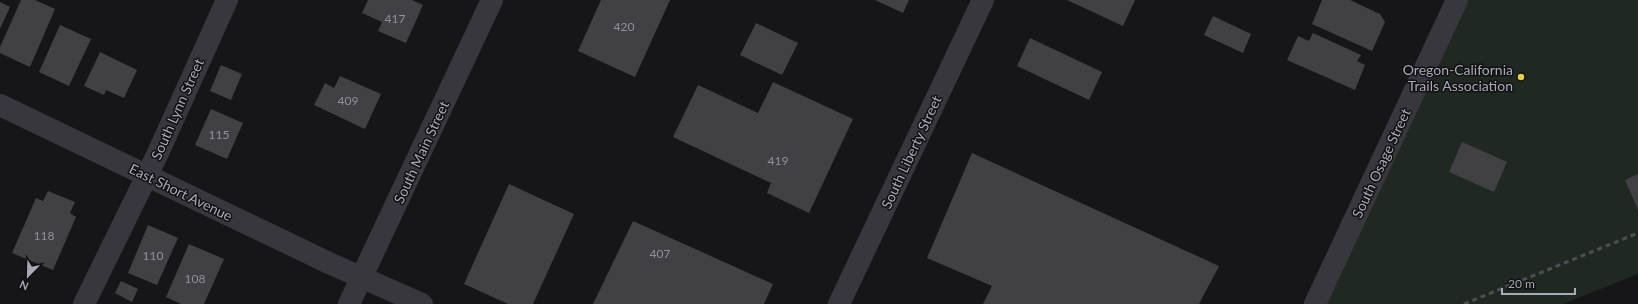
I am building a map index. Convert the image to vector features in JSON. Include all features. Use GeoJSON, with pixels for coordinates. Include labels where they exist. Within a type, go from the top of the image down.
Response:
{"type":"FeatureCollection","features":[{"type":"Feature","properties":{"kind":"street","name":"South Lynn Street"},"geometry":{"type":"LineString","coordinates":[[84,304],[147,176],[227,0]]}},
{"type":"Feature","properties":{"kind":"street","name":"South Main Street"},"geometry":{"type":"LineString","coordinates":[[349,304],[492,0]]}},
{"type":"Feature","properties":{"kind":"street","name":"South Liberty Street"},"geometry":{"type":"LineString","coordinates":[[839,304],[983,0]]}},
{"type":"Feature","properties":{"kind":"street","name":"South Osage Street"},"geometry":{"type":"LineString","coordinates":[[1315,304],[1457,0]]}},
{"type":"Feature","properties":{"kind":"street","name":"East Short Avenue"},"geometry":{"type":"LineString","coordinates":[[0,105],[362,278],[422,304]]}},
{"type":"Feature","properties":{"kind":"shaded area"},"geometry":{"type":"Polygon","coordinates":[[[1457,0],[1638,0],[1638,274],[1563,304],[1315,304],[1457,0]]]}},
{"type":"Feature","properties":{"kind":"building"},"geometry":{"type":"Polygon","coordinates":[[[21,0],[35,0],[55,9],[30,67],[0,53],[0,47],[21,0]]]}},
{"type":"Feature","properties":{"kind":"building"},"geometry":{"type":"Polygon","coordinates":[[[368,0],[412,0],[423,5],[406,43],[378,31],[382,22],[362,13],[368,0]]]}},
{"type":"Feature","properties":{"kind":"building"},"geometry":{"type":"Polygon","coordinates":[[[601,0],[670,0],[635,77],[578,51],[601,0]]]}},
{"type":"Feature","properties":{"kind":"building"},"geometry":{"type":"Polygon","coordinates":[[[875,0],[909,0],[903,13],[875,0]]]}},
{"type":"Feature","properties":{"kind":"building"},"geometry":{"type":"Polygon","coordinates":[[[1067,0],[1135,0],[1123,26],[1067,0]]]}},
{"type":"Feature","properties":{"kind":"building"},"geometry":{"type":"Polygon","coordinates":[[[1322,0],[1350,0],[1380,14],[1385,22],[1372,51],[1312,24],[1322,0]]]}},
{"type":"Feature","properties":{"kind":"building"},"geometry":{"type":"Polygon","coordinates":[[[0,2],[10,7],[0,29],[0,2]]]}},
{"type":"Feature","properties":{"kind":"building"},"geometry":{"type":"Polygon","coordinates":[[[1213,16],[1251,34],[1243,53],[1204,35],[1213,16]]]}},
{"type":"Feature","properties":{"kind":"building"},"geometry":{"type":"Polygon","coordinates":[[[756,23],[798,43],[782,75],[740,55],[756,23]]]}},
{"type":"Feature","properties":{"kind":"building"},"geometry":{"type":"Polygon","coordinates":[[[60,25],[91,39],[69,86],[39,72],[60,25]]]}},
{"type":"Feature","properties":{"kind":"building"},"geometry":{"type":"Polygon","coordinates":[[[1313,33],[1361,55],[1357,61],[1365,65],[1355,90],[1287,60],[1298,36],[1309,41],[1313,33]]]}},
{"type":"Feature","properties":{"kind":"building"},"geometry":{"type":"Polygon","coordinates":[[[1030,38],[1102,72],[1089,100],[1017,66],[1030,38]]]}},
{"type":"Feature","properties":{"kind":"building"},"geometry":{"type":"Polygon","coordinates":[[[100,52],[137,70],[124,98],[106,90],[104,95],[84,86],[100,52]]]}},
{"type":"Feature","properties":{"kind":"building"},"geometry":{"type":"Polygon","coordinates":[[[221,65],[242,74],[231,100],[210,91],[221,65]]]}},
{"type":"Feature","properties":{"kind":"building"},"geometry":{"type":"Polygon","coordinates":[[[340,76],[381,94],[365,129],[314,105],[325,83],[334,88],[340,76]]]}},
{"type":"Feature","properties":{"kind":"building"},"geometry":{"type":"Polygon","coordinates":[[[773,82],[853,119],[809,213],[767,193],[771,183],[673,137],[698,85],[758,113],[773,82]]]}},
{"type":"Feature","properties":{"kind":"building"},"geometry":{"type":"Polygon","coordinates":[[[211,109],[243,123],[227,159],[195,145],[211,109]]]}},
{"type":"Feature","properties":{"kind":"building"},"geometry":{"type":"Polygon","coordinates":[[[1462,142],[1507,162],[1494,192],[1449,172],[1462,142]]]}},
{"type":"Feature","properties":{"kind":"building"},"geometry":{"type":"Polygon","coordinates":[[[972,153],[1219,266],[1199,304],[983,304],[992,286],[927,258],[972,153]]]}},
{"type":"Feature","properties":{"kind":"building"},"geometry":{"type":"Polygon","coordinates":[[[1638,174],[1638,210],[1625,180],[1638,174]]]}},
{"type":"Feature","properties":{"kind":"building"},"geometry":{"type":"Polygon","coordinates":[[[509,184],[574,214],[533,304],[508,304],[464,284],[509,184]]]}},
{"type":"Feature","properties":{"kind":"building"},"geometry":{"type":"Polygon","coordinates":[[[48,191],[75,202],[70,213],[76,217],[53,270],[12,253],[36,198],[43,201],[48,191]]]}},
{"type":"Feature","properties":{"kind":"building"},"geometry":{"type":"Polygon","coordinates":[[[633,221],[773,284],[764,304],[593,304],[633,221]]]}},
{"type":"Feature","properties":{"kind":"building"},"geometry":{"type":"Polygon","coordinates":[[[148,225],[178,238],[157,285],[128,273],[148,225]]]}},
{"type":"Feature","properties":{"kind":"building"},"geometry":{"type":"Polygon","coordinates":[[[189,244],[224,259],[204,304],[181,304],[166,297],[189,244]]]}},
{"type":"Feature","properties":{"kind":"building"},"geometry":{"type":"Polygon","coordinates":[[[121,281],[138,289],[132,302],[115,293],[121,281]]]}},
{"type":"Feature","properties":{"kind":"railway"},"geometry":{"type":"LineString","coordinates":[[1464,304],[1638,233]]}},
{"type":"Feature","properties":{"kind":"place","name":"Oregon-California Trails Association"},"geometry":{"type":"Point","coordinates":[1521,77]}}]}
